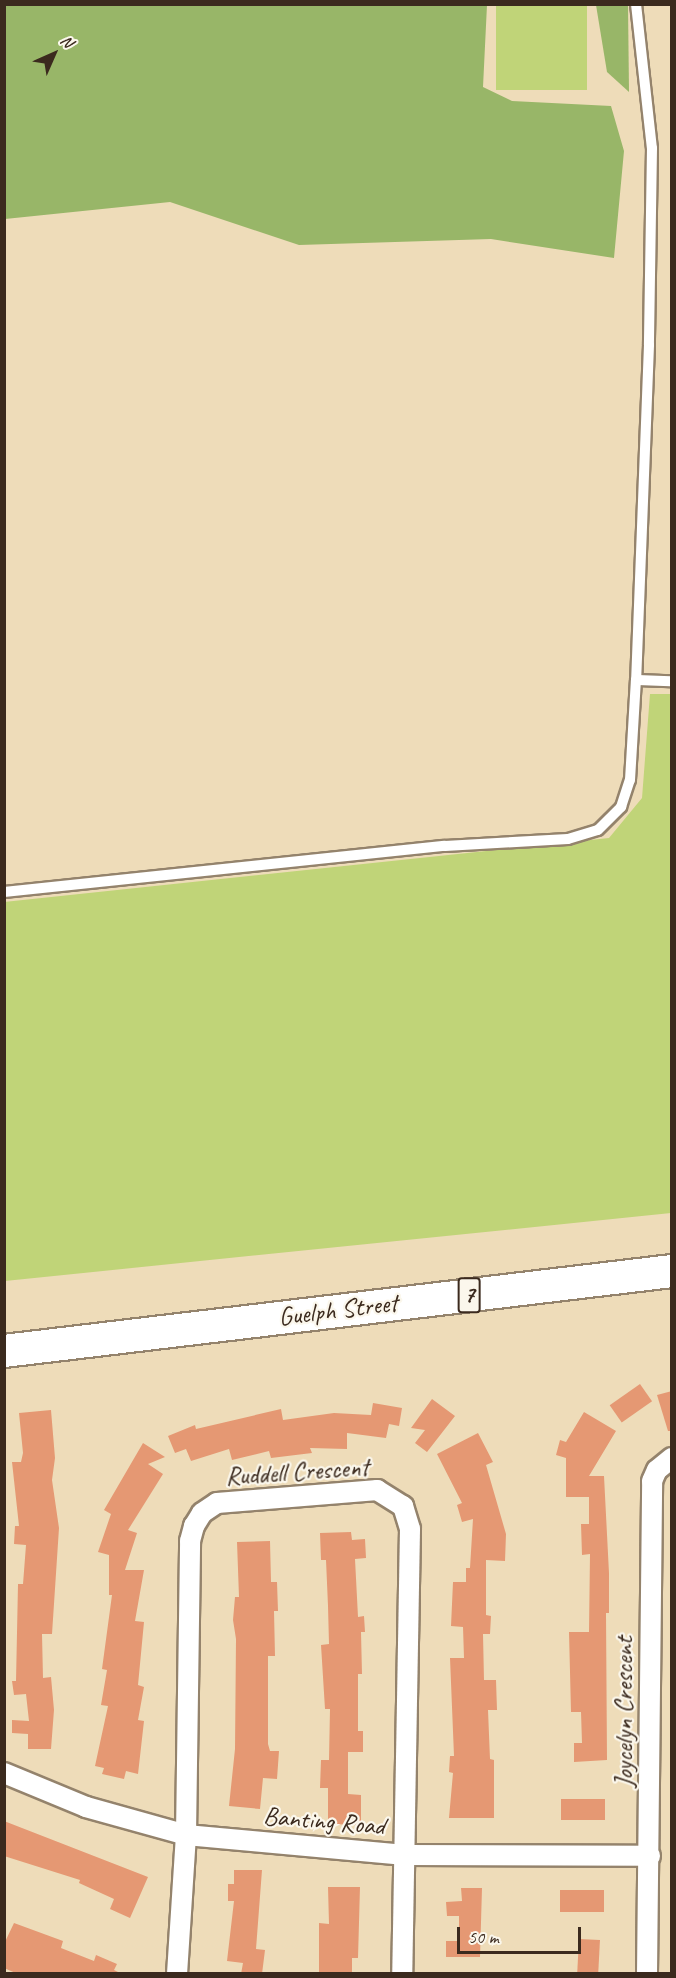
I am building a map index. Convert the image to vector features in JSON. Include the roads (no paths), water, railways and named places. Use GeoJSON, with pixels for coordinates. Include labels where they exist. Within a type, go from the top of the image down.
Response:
{"type":"FeatureCollection","features":[{"type":"Feature","properties":{"kind":"main road","name":"Guelph Street"},"geometry":{"type":"LineString","coordinates":[[4,1351],[672,1271]]}},
{"type":"Feature","properties":{"kind":"street","name":"Joycelyn Crescent"},"geometry":{"type":"LineString","coordinates":[[647,1974],[650,1856],[652,1481],[657,1470],[672,1458]]}},
{"type":"Feature","properties":{"kind":"street","name":"Ruddell Crescent"},"geometry":{"type":"LineString","coordinates":[[177,1974],[186,1835],[190,1541],[194,1526],[202,1513],[217,1503],[377,1490],[403,1506],[410,1529],[402,1974]]}},
{"type":"Feature","properties":{"kind":"street","name":"Banting Road"},"geometry":{"type":"LineString","coordinates":[[4,1773],[86,1807],[186,1835],[405,1855],[650,1856]]}},
{"type":"Feature","properties":{"kind":"lane"},"geometry":{"type":"LineString","coordinates":[[4,892],[445,846],[568,838],[598,830],[621,807],[630,780],[649,345],[651,148],[636,4]]}},
{"type":"Feature","properties":{"kind":"lane"},"geometry":{"type":"LineString","coordinates":[[636,680],[672,681]]}}]}
